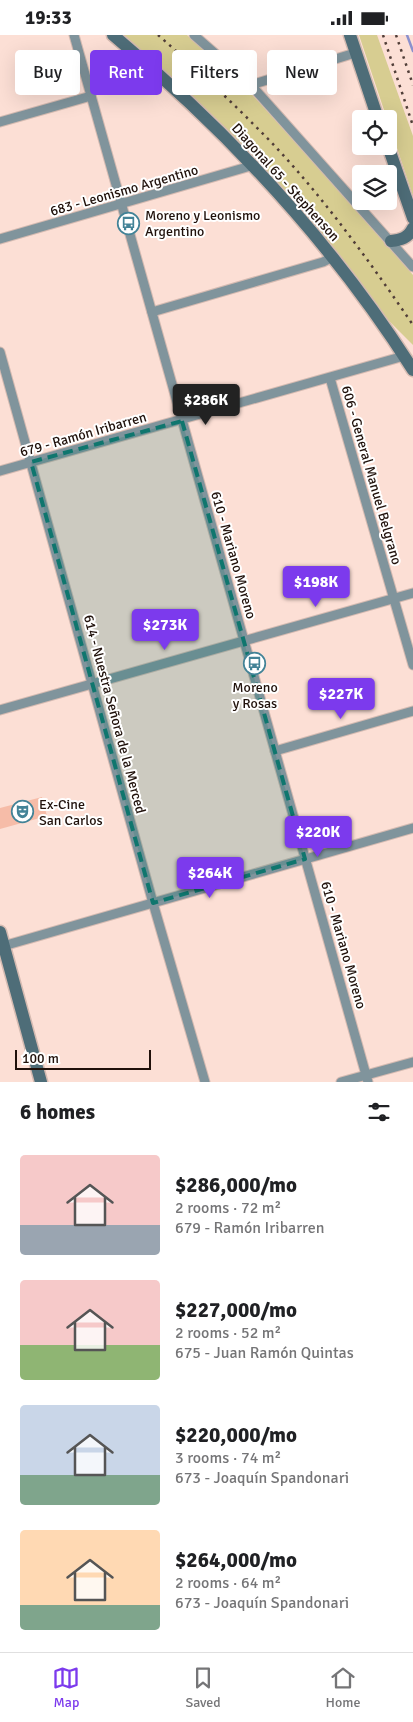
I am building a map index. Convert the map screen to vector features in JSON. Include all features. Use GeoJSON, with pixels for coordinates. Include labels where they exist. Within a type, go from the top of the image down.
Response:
{"type":"FeatureCollection","features":[{"type":"Feature","properties":{"kind":"street","name":"610 - Mariano Moreno"},"geometry":{"type":"LineString","coordinates":[[74,35],[367,1079]]}},
{"type":"Feature","properties":{"kind":"street","name":"Diagonal 65 - Stephenson"},"geometry":{"type":"LineString","coordinates":[[113,35],[194,106],[254,165],[333,257],[413,369]]}},
{"type":"Feature","properties":{"kind":"street"},"geometry":{"type":"LineString","coordinates":[[194,35],[211,50]]}},
{"type":"Feature","properties":{"kind":"street"},"geometry":{"type":"LineString","coordinates":[[350,35],[375,110]]}},
{"type":"Feature","properties":{"kind":"street"},"geometry":{"type":"LineString","coordinates":[[257,83],[355,53]]}},
{"type":"Feature","properties":{"kind":"street"},"geometry":{"type":"LineString","coordinates":[[257,92],[413,267]]}},
{"type":"Feature","properties":{"kind":"street"},"geometry":{"type":"LineString","coordinates":[[0,122],[91,96]]}},
{"type":"Feature","properties":{"kind":"street"},"geometry":{"type":"LineString","coordinates":[[391,155],[413,218]]}},
{"type":"Feature","properties":{"kind":"street","name":"683 - Leonismo Argentino"},"geometry":{"type":"LineString","coordinates":[[0,239],[254,165]]}},
{"type":"Feature","properties":{"kind":"street"},"geometry":{"type":"LineString","coordinates":[[391,241],[399,241],[406,237],[413,228]]}},
{"type":"Feature","properties":{"kind":"street"},"geometry":{"type":"LineString","coordinates":[[152,312],[323,262],[333,257]]}},
{"type":"Feature","properties":{"kind":"street","name":"614 - Nuestra Señora de la Merced"},"geometry":{"type":"LineString","coordinates":[[0,352],[153,903],[205,1082]]}},
{"type":"Feature","properties":{"kind":"street","name":"679 - Ramón Iribarren"},"geometry":{"type":"LineString","coordinates":[[0,471],[182,421],[404,356]]}},
{"type":"Feature","properties":{"kind":"street","name":"606 - General Manuel Belgrano"},"geometry":{"type":"LineString","coordinates":[[330,378],[413,665]]}},
{"type":"Feature","properties":{"kind":"street"},"geometry":{"type":"LineString","coordinates":[[0,710],[413,593]]}},
{"type":"Feature","properties":{"kind":"street"},"geometry":{"type":"LineString","coordinates":[[275,751],[413,711]]}},
{"type":"Feature","properties":{"kind":"street"},"geometry":{"type":"LineString","coordinates":[[2,946],[413,829]]}},
{"type":"Feature","properties":{"kind":"street"},"geometry":{"type":"LineString","coordinates":[[0,932],[2,946],[41,1082]]}},
{"type":"Feature","properties":{"kind":"street"},"geometry":{"type":"LineString","coordinates":[[341,1082],[367,1079],[413,1061]]}},
{"type":"Feature","properties":{"kind":"highlighted area"},"geometry":{"type":"Polygon","coordinates":[[[182,421],[305,859],[153,903],[31,462],[182,421]]]}},
{"type":"Feature","properties":{"kind":"shaded area"},"geometry":{"type":"Polygon","coordinates":[[[122,35],[187,35],[204,50],[172,50],[172,80],[162,70],[162,50],[139,50],[122,35]]]}},
{"type":"Feature","properties":{"kind":"shaded area"},"geometry":{"type":"Polygon","coordinates":[[[359,35],[377,35],[413,136],[413,196],[397,148],[397,110],[384,110],[359,35]]]}},
{"type":"Feature","properties":{"kind":"shaded area"},"geometry":{"type":"Polygon","coordinates":[[[188,95],[252,95],[348,200],[352,205],[352,210],[357,210],[413,275],[413,345],[385,317],[314,226],[258,162],[188,95]]]}},
{"type":"Feature","properties":{"kind":"building","name":"Ex-Cine San Carlos"},"geometry":{"type":"Polygon","coordinates":[[[42,797],[47,816],[0,829],[0,808],[42,797]]]}},
{"type":"Feature","properties":{"kind":"waterway"},"geometry":{"type":"LineString","coordinates":[[407,35],[413,51]]}},
{"type":"Feature","properties":{"kind":"railway"},"geometry":{"type":"LineString","coordinates":[[158,35],[230,101],[291,163],[346,231],[413,325]]}},
{"type":"Feature","properties":{"kind":"railway"},"geometry":{"type":"LineString","coordinates":[[383,35],[413,126]]}},
{"type":"Feature","properties":{"kind":"railway"},"geometry":{"type":"LineString","coordinates":[[396,35],[413,85]]}},
{"type":"Feature","properties":{"kind":"place","name":"Moreno y Leonismo Argentino"},"geometry":{"type":"Point","coordinates":[129,223]}},
{"type":"Feature","properties":{"kind":"place","name":"Moreno y Rosas"},"geometry":{"type":"Point","coordinates":[255,664]}},
{"type":"Feature","properties":{"kind":"place","name":"Ex-Cine San Carlos"},"geometry":{"type":"Point","coordinates":[23,812]}}]}
